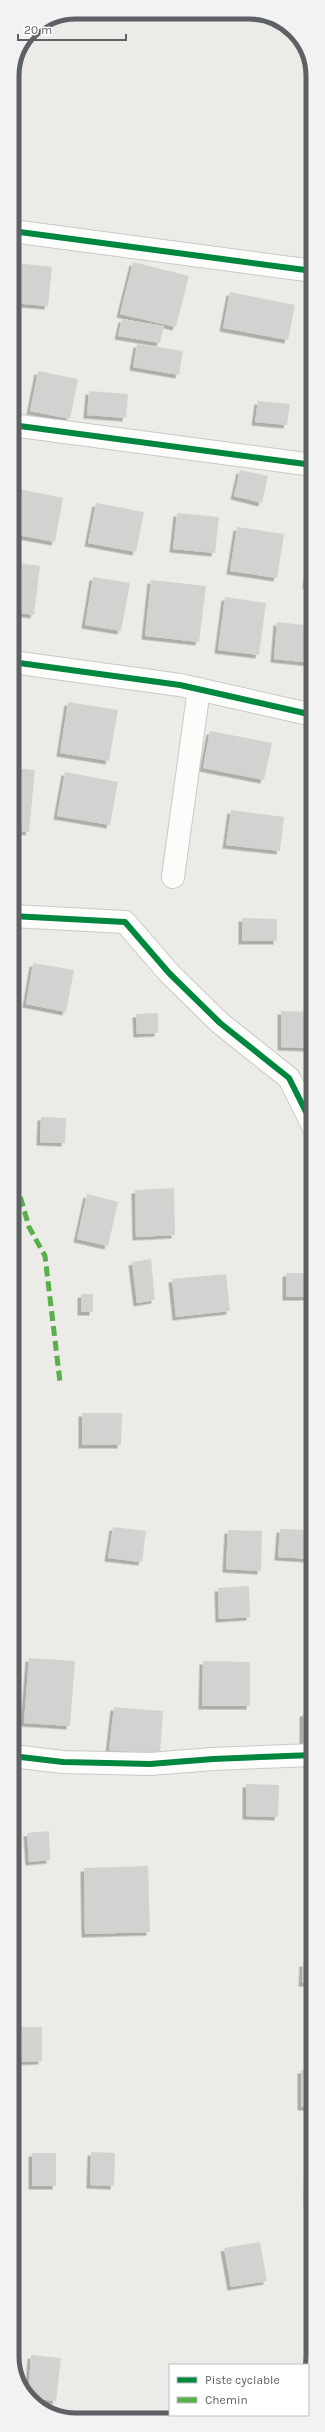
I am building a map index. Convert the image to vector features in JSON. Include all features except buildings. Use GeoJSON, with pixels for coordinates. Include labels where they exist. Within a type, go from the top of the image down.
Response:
{"type":"FeatureCollection","features":[{"type":"Feature","properties":{"kind":"street"},"geometry":{"type":"LineString","coordinates":[[19,232],[306,270]]}},
{"type":"Feature","properties":{"kind":"street"},"geometry":{"type":"LineString","coordinates":[[19,426],[306,464]]}},
{"type":"Feature","properties":{"kind":"street"},"geometry":{"type":"LineString","coordinates":[[19,663],[180,684],[306,713]]}},
{"type":"Feature","properties":{"kind":"street"},"geometry":{"type":"LineString","coordinates":[[173,877],[200,689]]}},
{"type":"Feature","properties":{"kind":"street"},"geometry":{"type":"LineString","coordinates":[[19,916],[125,922],[169,973],[220,1023],[289,1078],[306,1112]]}},
{"type":"Feature","properties":{"kind":"street"},"geometry":{"type":"LineString","coordinates":[[19,1757],[63,1762],[150,1764],[213,1759],[306,1755]]}},
{"type":"Feature","properties":{"kind":"marked path"},"geometry":{"type":"LineString","coordinates":[[19,1192],[29,1227],[45,1256],[60,1382]]}},
{"type":"Feature","properties":{"kind":"cycle path"},"geometry":{"type":"LineString","coordinates":[[19,232],[306,270]]}},
{"type":"Feature","properties":{"kind":"cycle path"},"geometry":{"type":"LineString","coordinates":[[19,426],[306,464]]}},
{"type":"Feature","properties":{"kind":"cycle path"},"geometry":{"type":"LineString","coordinates":[[19,663],[180,685],[306,713]]}},
{"type":"Feature","properties":{"kind":"cycle path"},"geometry":{"type":"LineString","coordinates":[[19,916],[125,922],[169,973],[220,1023],[289,1078],[306,1112]]}},
{"type":"Feature","properties":{"kind":"cycle path"},"geometry":{"type":"LineString","coordinates":[[19,1757],[63,1762],[150,1764],[213,1759],[306,1755]]}}]}
